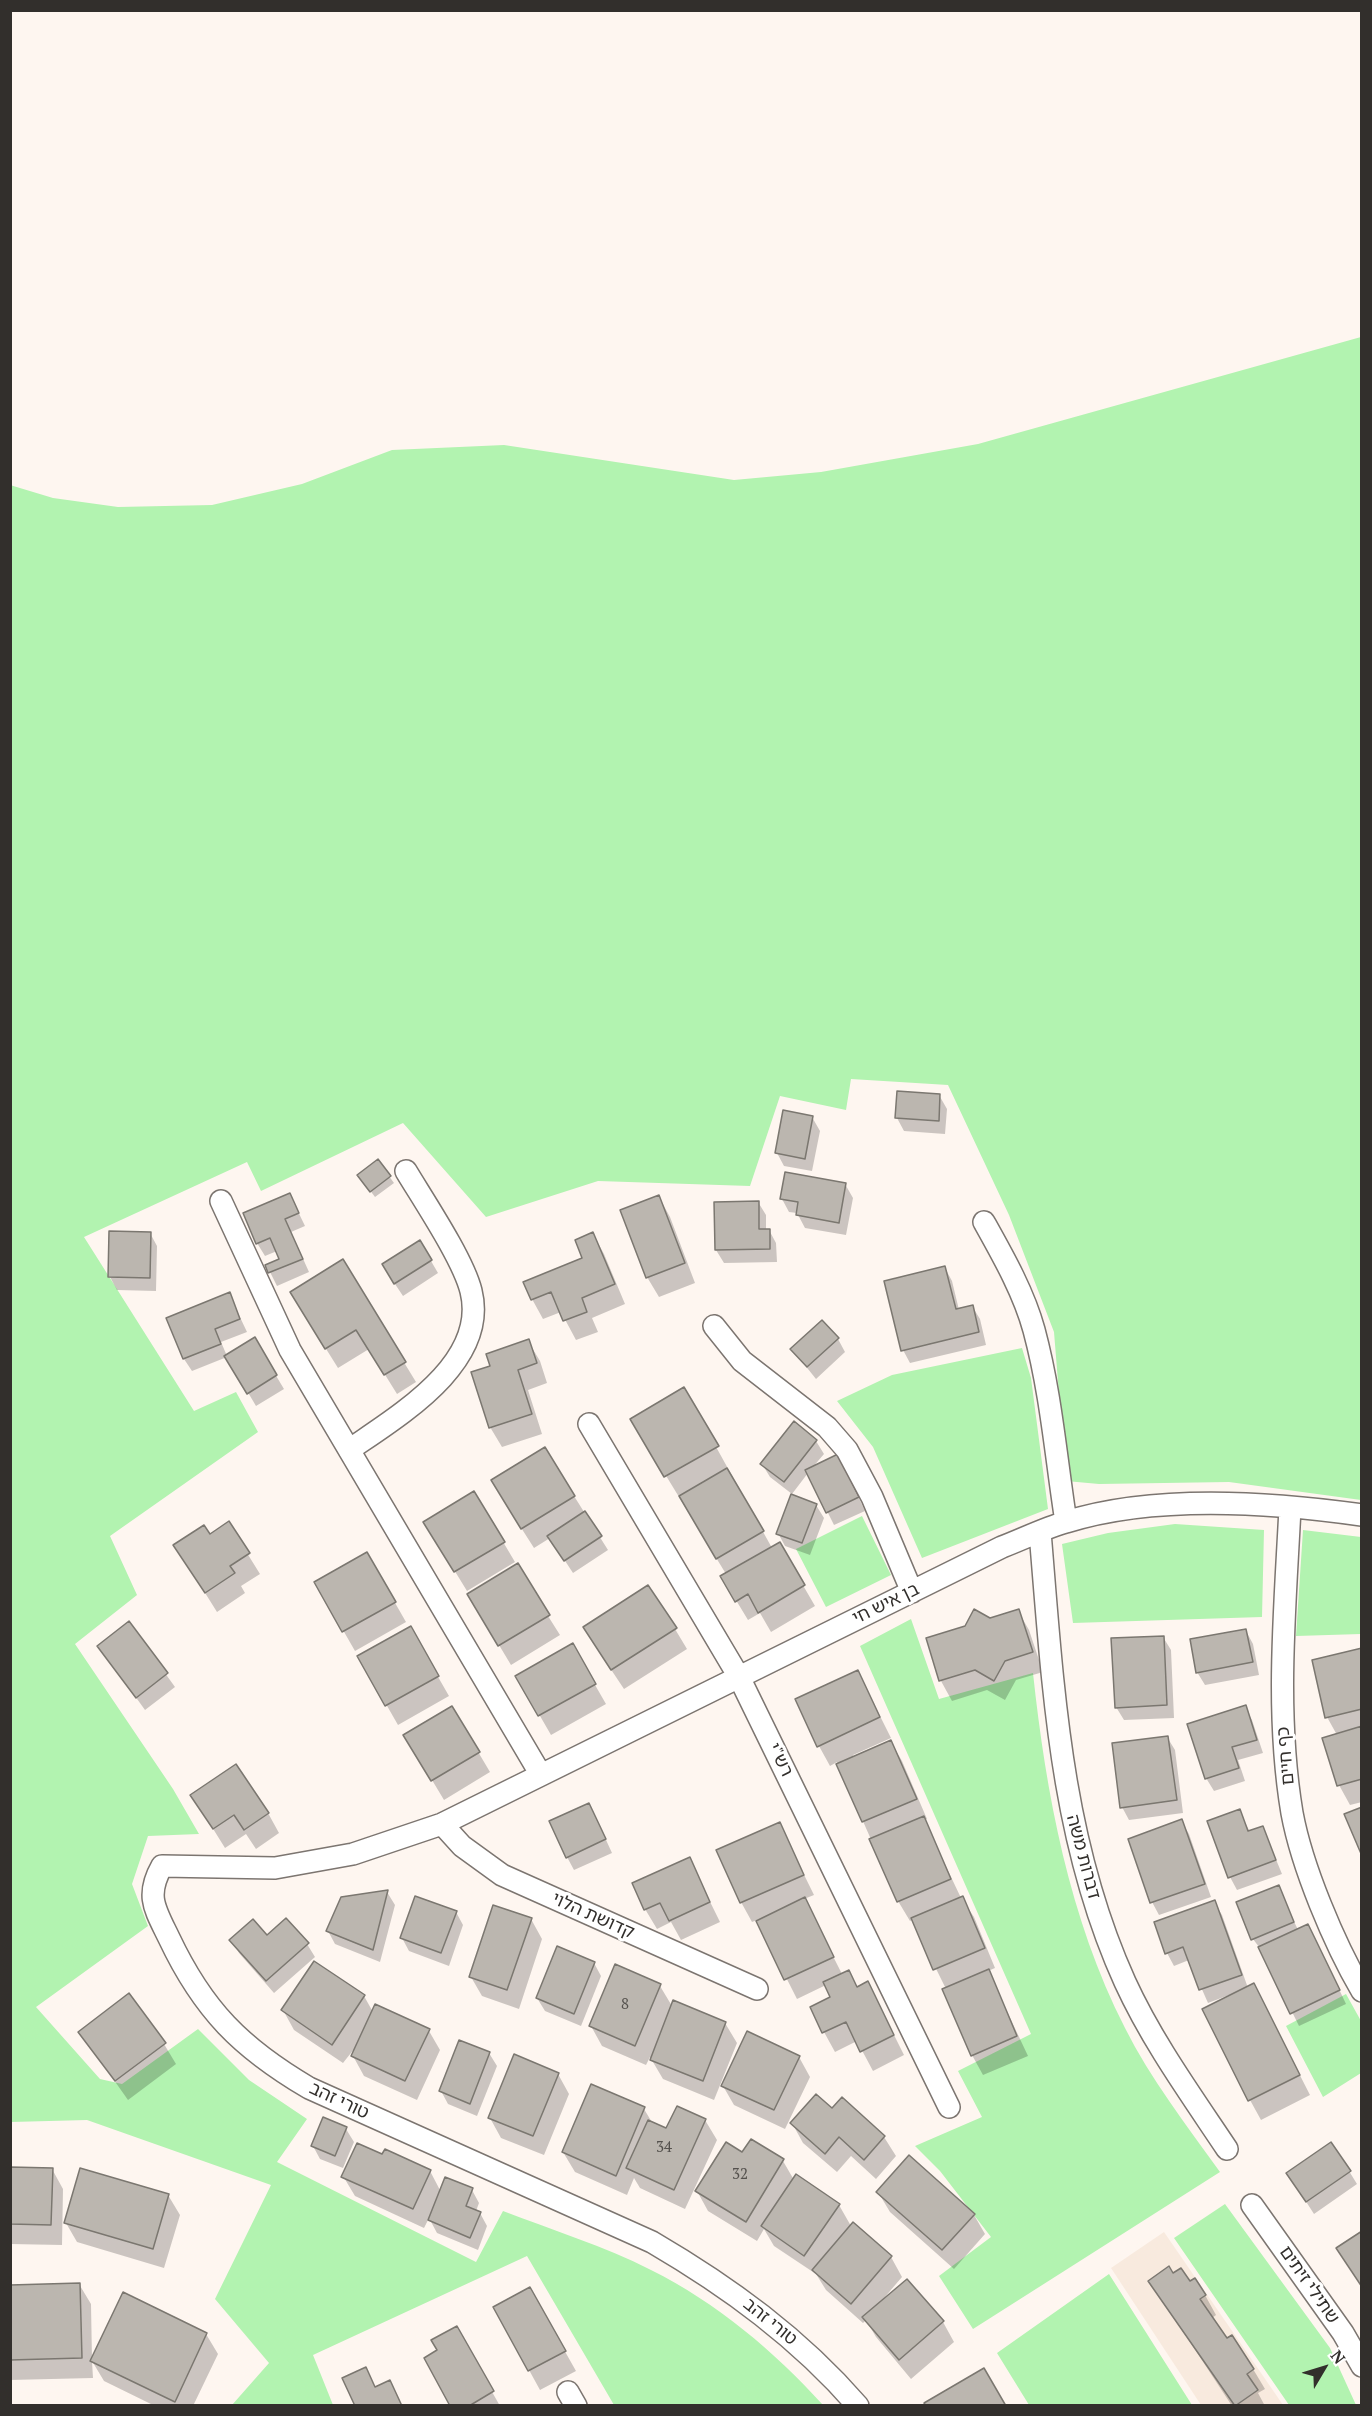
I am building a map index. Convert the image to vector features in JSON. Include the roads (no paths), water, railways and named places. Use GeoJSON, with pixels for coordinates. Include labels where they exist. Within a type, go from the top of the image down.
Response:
{"type":"FeatureCollection","features":[{"type":"Feature","properties":{"kind":"street"},"geometry":{"type":"LineString","coordinates":[[349,1450],[407,1411],[444,1376],[462,1353],[474,1320],[471,1290],[458,1261],[406,1171]]}},
{"type":"Feature","properties":{"kind":"street"},"geometry":{"type":"LineString","coordinates":[[221,1201],[290,1350],[541,1775]]}},
{"type":"Feature","properties":{"kind":"street"},"geometry":{"type":"LineString","coordinates":[[984,1222],[1009,1268],[1034,1329],[1045,1384],[1066,1522]]}},
{"type":"Feature","properties":{"kind":"street"},"geometry":{"type":"LineString","coordinates":[[714,1326],[742,1361],[827,1427],[847,1450],[872,1497],[912,1592]]}},
{"type":"Feature","properties":{"kind":"street","name":"רש\"י"},"geometry":{"type":"LineString","coordinates":[[589,1424],[739,1677],[949,2107]]}},
{"type":"Feature","properties":{"kind":"street","name":"בן איש חי"},"geometry":{"type":"LineString","coordinates":[[442,1824],[1002,1547],[1066,1522],[1110,1512],[1161,1506],[1217,1505],[1290,1508],[1362,1515]]}},
{"type":"Feature","properties":{"kind":"street","name":"כף חיים"},"geometry":{"type":"LineString","coordinates":[[1290,1508],[1282,1697],[1285,1759],[1293,1815],[1312,1881],[1362,1991]]}},
{"type":"Feature","properties":{"kind":"street","name":"דברות משה"},"geometry":{"type":"LineString","coordinates":[[1040,1532],[1055,1716],[1064,1783],[1080,1856],[1101,1922],[1125,1982],[1161,2049],[1227,2149]]}},
{"type":"Feature","properties":{"kind":"street","name":"קדושת הלוי"},"geometry":{"type":"LineString","coordinates":[[442,1824],[462,1846],[502,1875],[757,1989]]}},
{"type":"Feature","properties":{"kind":"street","name":"טורי זהב"},"geometry":{"type":"LineString","coordinates":[[442,1824],[353,1854],[275,1868],[162,1866],[152,1883],[154,1906],[185,1973],[210,2010],[274,2068],[338,2102],[652,2242],[701,2270],[750,2304],[796,2342],[858,2406]]}},
{"type":"Feature","properties":{"kind":"street","name":"שתילי זיתים"},"geometry":{"type":"LineString","coordinates":[[1252,2205],[1343,2333],[1362,2366]]}}]}
